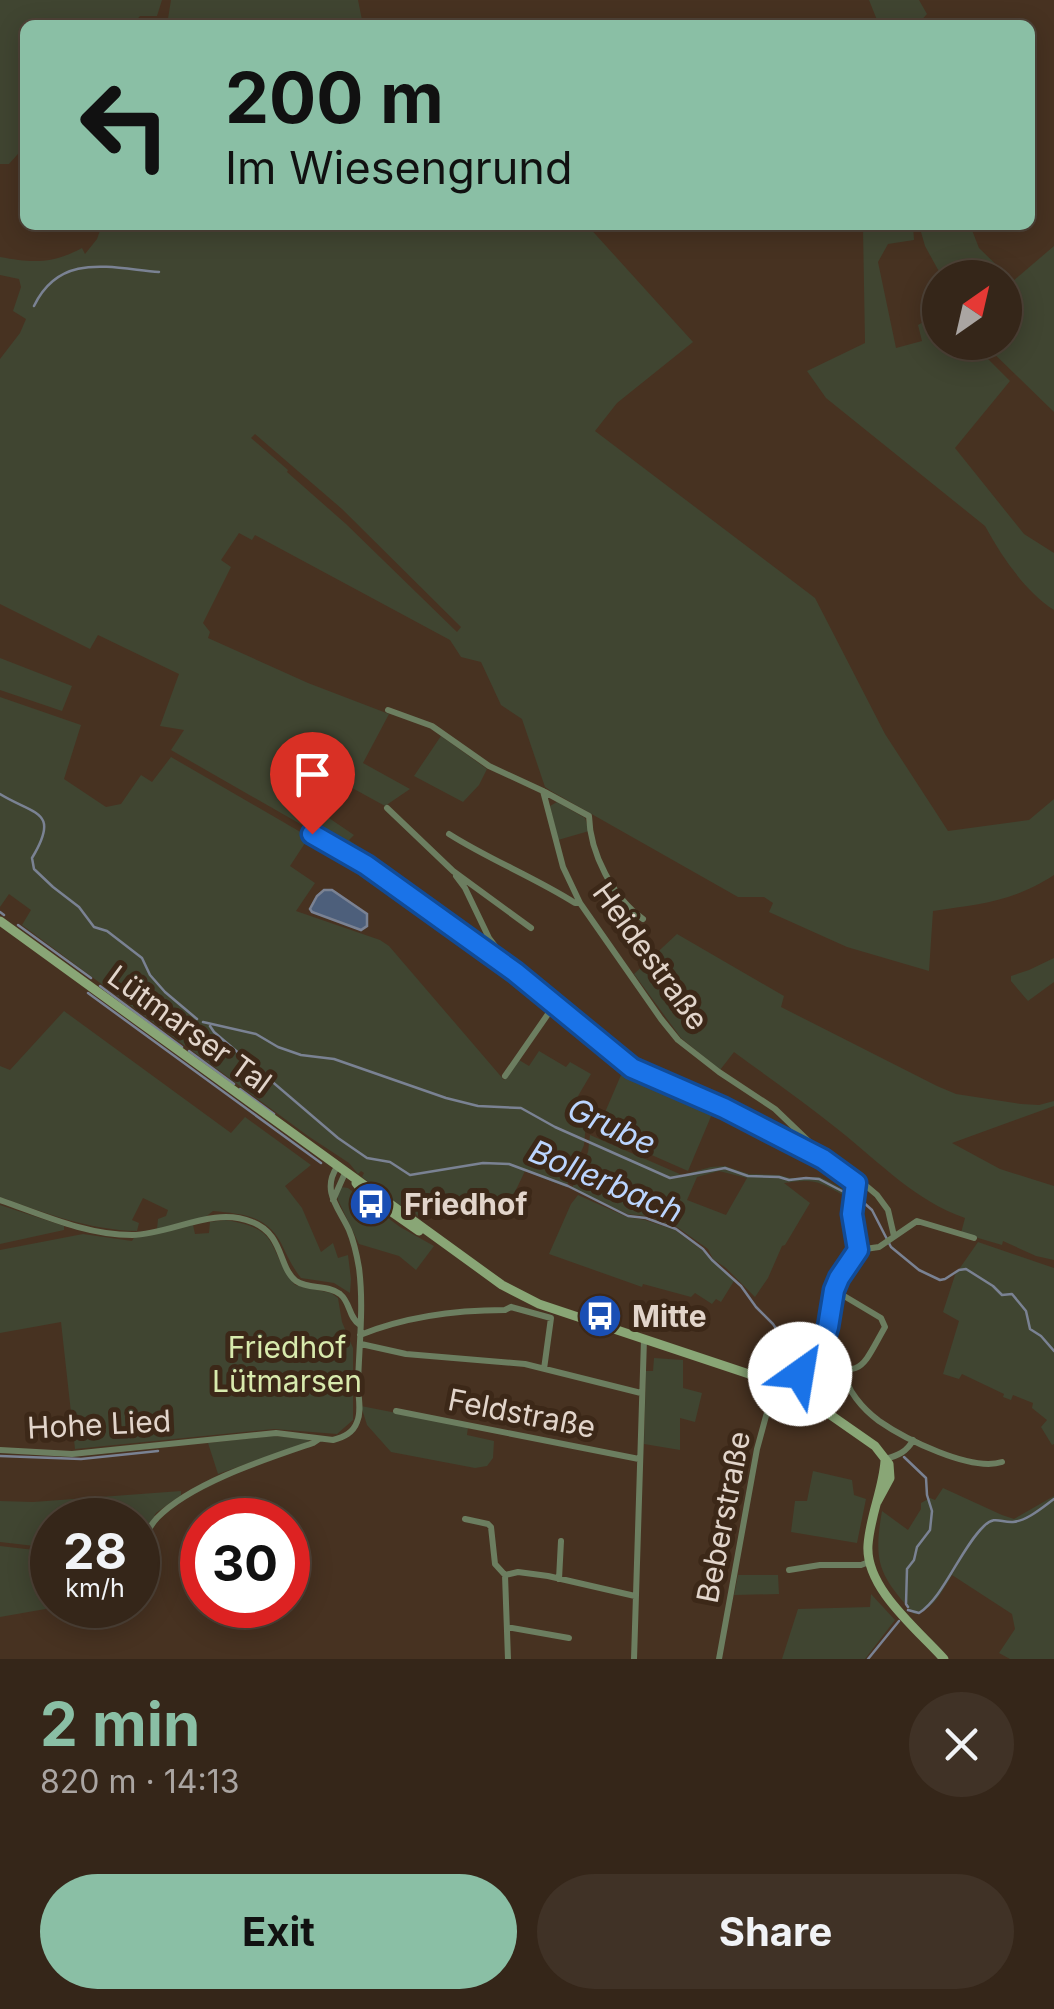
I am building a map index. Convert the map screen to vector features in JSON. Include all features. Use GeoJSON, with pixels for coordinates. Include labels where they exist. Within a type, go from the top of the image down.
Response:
{"type":"FeatureCollection","features":[{"type":"Feature","properties":{"kind":"main road","name":"Lütmarser Tal"},"geometry":{"type":"LineString","coordinates":[[0,921],[344,1173],[392,1213],[516,1294],[791,1392]]}},
{"type":"Feature","properties":{"kind":"main road"},"geometry":{"type":"LineString","coordinates":[[791,1392],[876,1446],[885,1459],[891,1470],[890,1478],[876,1502],[869,1562],[880,1588],[944,1659]]}},
{"type":"Feature","properties":{"kind":"street"},"geometry":{"type":"LineString","coordinates":[[388,710],[432,726],[490,766],[589,816],[598,858],[630,909],[644,919]]}},
{"type":"Feature","properties":{"kind":"street","name":"Heidestraße"},"geometry":{"type":"LineString","coordinates":[[542,791],[563,867],[580,903],[661,1020],[678,1040],[718,1072],[775,1109],[854,1187],[869,1187],[884,1202],[889,1240]]}},
{"type":"Feature","properties":{"kind":"street"},"geometry":{"type":"LineString","coordinates":[[387,808],[452,871],[530,928]]}},
{"type":"Feature","properties":{"kind":"street"},"geometry":{"type":"LineString","coordinates":[[312,834],[366,865],[515,972],[632,1068],[724,1108],[823,1159]]}},
{"type":"Feature","properties":{"kind":"street"},"geometry":{"type":"LineString","coordinates":[[449,834],[580,903]]}},
{"type":"Feature","properties":{"kind":"street"},"geometry":{"type":"LineString","coordinates":[[452,871],[465,888],[489,938],[515,972]]}},
{"type":"Feature","properties":{"kind":"street"},"geometry":{"type":"LineString","coordinates":[[505,1076],[555,1004]]}},
{"type":"Feature","properties":{"kind":"street"},"geometry":{"type":"LineString","coordinates":[[160,1515],[184,1497],[259,1462],[320,1438],[342,1438],[353,1430],[360,1412],[359,1270],[350,1232],[329,1188],[331,1176],[344,1173]]}},
{"type":"Feature","properties":{"kind":"street"},"geometry":{"type":"LineString","coordinates":[[791,1392],[823,1344],[834,1290],[858,1250],[852,1203],[854,1187]]}},
{"type":"Feature","properties":{"kind":"street"},"geometry":{"type":"LineString","coordinates":[[0,1200],[75,1226],[120,1234],[151,1233],[211,1218],[248,1220],[272,1237],[293,1278],[304,1285],[337,1292],[360,1325]]}},
{"type":"Feature","properties":{"kind":"street"},"geometry":{"type":"LineString","coordinates":[[858,1250],[874,1249],[917,1221],[974,1238]]}},
{"type":"Feature","properties":{"kind":"street"},"geometry":{"type":"LineString","coordinates":[[814,1357],[844,1371],[856,1369],[867,1359],[885,1326],[881,1318],[834,1290]]}},
{"type":"Feature","properties":{"kind":"street"},"geometry":{"type":"LineString","coordinates":[[511,1307],[516,1294]]}},
{"type":"Feature","properties":{"kind":"street"},"geometry":{"type":"LineString","coordinates":[[361,1340],[410,1318],[511,1307],[551,1318],[544,1369]]}},
{"type":"Feature","properties":{"kind":"street","name":"Feldstraße"},"geometry":{"type":"LineString","coordinates":[[634,1659],[644,1339]]}},
{"type":"Feature","properties":{"kind":"street"},"geometry":{"type":"LineString","coordinates":[[361,1340],[406,1354],[525,1364],[641,1393]]}},
{"type":"Feature","properties":{"kind":"street"},"geometry":{"type":"LineString","coordinates":[[844,1371],[846,1385],[876,1419],[913,1440],[978,1464],[1002,1462]]}},
{"type":"Feature","properties":{"kind":"street","name":"Beberstraße"},"geometry":{"type":"LineString","coordinates":[[718,1658],[756,1450],[778,1386]]}},
{"type":"Feature","properties":{"kind":"street","name":"Feldstraße"},"geometry":{"type":"LineString","coordinates":[[396,1411],[640,1459]]}},
{"type":"Feature","properties":{"kind":"street","name":"Hohe Lied"},"geometry":{"type":"LineString","coordinates":[[0,1450],[72,1454],[276,1434],[320,1438]]}},
{"type":"Feature","properties":{"kind":"street"},"geometry":{"type":"LineString","coordinates":[[885,1459],[910,1448],[913,1440]]}},
{"type":"Feature","properties":{"kind":"street"},"geometry":{"type":"LineString","coordinates":[[465,1519],[488,1524],[495,1564],[505,1576],[508,1659]]}},
{"type":"Feature","properties":{"kind":"street"},"geometry":{"type":"LineString","coordinates":[[558,1578],[560,1542]]}},
{"type":"Feature","properties":{"kind":"street"},"geometry":{"type":"LineString","coordinates":[[788,1570],[827,1560],[869,1562]]}},
{"type":"Feature","properties":{"kind":"street"},"geometry":{"type":"LineString","coordinates":[[505,1576],[518,1572],[558,1578],[635,1596]]}},
{"type":"Feature","properties":{"kind":"street"},"geometry":{"type":"LineString","coordinates":[[507,1626],[569,1638]]}},
{"type":"Feature","properties":{"kind":"green space"},"geometry":{"type":"Polygon","coordinates":[[[0,0],[162,0],[157,16],[140,16],[136,20],[20,20],[20,152],[9,164],[0,164],[0,0]]]}},
{"type":"Feature","properties":{"kind":"green space"},"geometry":{"type":"Polygon","coordinates":[[[171,0],[358,0],[362,20],[168,20],[171,0]]]}},
{"type":"Feature","properties":{"kind":"green space"},"geometry":{"type":"Polygon","coordinates":[[[869,0],[919,0],[927,14],[922,20],[877,20],[869,0]]]}},
{"type":"Feature","properties":{"kind":"green space"},"geometry":{"type":"Polygon","coordinates":[[[100,230],[592,230],[693,342],[617,403],[595,431],[815,598],[885,734],[948,831],[1029,820],[1054,799],[1054,875],[1010,896],[933,911],[929,971],[847,947],[769,912],[773,903],[764,897],[738,897],[545,787],[522,719],[501,705],[481,662],[461,657],[450,640],[255,535],[252,540],[239,533],[221,560],[231,567],[203,623],[210,632],[208,638],[389,714],[363,763],[410,789],[385,806],[345,784],[324,808],[323,814],[354,835],[349,840],[375,859],[372,865],[171,750],[184,730],[160,726],[179,674],[98,635],[90,649],[0,604],[0,359],[26,319],[13,311],[21,287],[19,279],[0,275],[0,257],[42,261],[82,248],[85,254],[100,230]],[[255,434],[251,438],[457,632],[461,627],[342,509],[255,434]]]}},
{"type":"Feature","properties":{"kind":"green space"},"geometry":{"type":"Polygon","coordinates":[[[863,230],[913,230],[914,240],[888,244],[878,262],[896,348],[922,341],[922,360],[989,360],[1010,381],[955,448],[1024,534],[1054,553],[1054,610],[1015,572],[985,526],[826,398],[807,371],[865,343],[863,230]]]}},
{"type":"Feature","properties":{"kind":"green space"},"geometry":{"type":"Polygon","coordinates":[[[920,230],[972,230],[979,248],[991,260],[933,260],[920,230]]]}},
{"type":"Feature","properties":{"kind":"green space"},"geometry":{"type":"Polygon","coordinates":[[[1054,246],[1054,412],[1000,360],[1022,360],[1022,273],[1054,246]]]}},
{"type":"Feature","properties":{"kind":"green space"},"geometry":{"type":"Polygon","coordinates":[[[0,658],[72,686],[62,711],[0,690],[0,658]]]}},
{"type":"Feature","properties":{"kind":"green space"},"geometry":{"type":"Polygon","coordinates":[[[0,697],[81,725],[64,779],[106,807],[121,804],[141,775],[152,782],[171,757],[309,837],[290,866],[315,883],[296,911],[389,946],[504,1080],[519,1060],[529,1066],[539,1051],[566,1067],[570,1062],[591,1074],[578,1096],[588,1103],[584,1145],[566,1187],[525,1171],[502,1219],[438,1190],[419,1218],[414,1216],[362,1177],[364,1173],[358,1174],[349,1163],[190,1049],[200,1025],[196,1024],[185,1046],[22,925],[31,910],[9,894],[0,907],[0,697]]]}},
{"type":"Feature","properties":{"kind":"green space"},"geometry":{"type":"Polygon","coordinates":[[[441,736],[487,769],[463,802],[414,776],[441,736]]]}},
{"type":"Feature","properties":{"kind":"green space"},"geometry":{"type":"Polygon","coordinates":[[[557,802],[585,818],[589,831],[558,840],[550,806],[557,802]]]}},
{"type":"Feature","properties":{"kind":"green space"},"geometry":{"type":"Polygon","coordinates":[[[677,934],[784,996],[781,1007],[937,1086],[956,1094],[1021,1104],[1054,1101],[1054,1106],[952,1143],[1000,1169],[1054,1186],[1054,1260],[1003,1241],[1002,1245],[961,1233],[965,1218],[914,1191],[734,1052],[720,1070],[681,1038],[634,974],[677,934]]]}},
{"type":"Feature","properties":{"kind":"green space"},"geometry":{"type":"Polygon","coordinates":[[[1054,958],[1054,982],[1028,1001],[1011,976],[1054,958]]]}},
{"type":"Feature","properties":{"kind":"green space"},"geometry":{"type":"Polygon","coordinates":[[[64,1011],[231,1133],[245,1117],[311,1165],[285,1186],[302,1208],[321,1252],[333,1243],[338,1258],[348,1255],[350,1293],[334,1283],[301,1278],[275,1234],[261,1221],[243,1215],[213,1211],[204,1218],[157,1229],[158,1219],[166,1216],[168,1210],[143,1198],[132,1220],[139,1223],[137,1231],[119,1230],[67,1220],[0,1197],[0,1066],[10,1070],[64,1011]]]}},
{"type":"Feature","properties":{"kind":"green space"},"geometry":{"type":"Polygon","coordinates":[[[621,1075],[712,1114],[688,1171],[597,1131],[621,1075]]]}},
{"type":"Feature","properties":{"kind":"green space"},"geometry":{"type":"Polygon","coordinates":[[[590,1135],[682,1175],[725,1166],[749,1174],[820,1177],[849,1192],[848,1198],[818,1183],[784,1183],[810,1203],[755,1297],[713,1259],[708,1249],[677,1227],[627,1214],[572,1188],[588,1152],[590,1135]],[[719,1171],[697,1177],[687,1200],[726,1215],[747,1178],[719,1171]]]}},
{"type":"Feature","properties":{"kind":"green space"},"geometry":{"type":"Polygon","coordinates":[[[341,1187],[434,1246],[416,1270],[399,1256],[359,1244],[338,1200],[341,1187]]]}},
{"type":"Feature","properties":{"kind":"green space"},"geometry":{"type":"Polygon","coordinates":[[[578,1195],[627,1217],[675,1230],[702,1250],[734,1281],[721,1302],[716,1299],[712,1304],[695,1293],[691,1297],[643,1284],[642,1287],[549,1254],[578,1195]]]}},
{"type":"Feature","properties":{"kind":"green space"},"geometry":{"type":"Polygon","coordinates":[[[0,1205],[64,1226],[64,1230],[0,1244],[0,1205]]]}},
{"type":"Feature","properties":{"kind":"green space","name":"Friedhof Lütmarsen"},"geometry":{"type":"Polygon","coordinates":[[[225,1220],[265,1235],[295,1285],[338,1298],[342,1322],[353,1348],[353,1420],[337,1434],[274,1429],[75,1449],[61,1322],[0,1333],[0,1250],[83,1234],[132,1241],[135,1236],[193,1225],[195,1234],[209,1233],[210,1222],[225,1220]]]}},
{"type":"Feature","properties":{"kind":"green space"},"geometry":{"type":"Polygon","coordinates":[[[978,1242],[1054,1268],[1052,1445],[1041,1427],[1047,1420],[1032,1408],[1033,1403],[1013,1395],[1011,1400],[1003,1397],[1004,1394],[962,1374],[959,1379],[943,1374],[959,1321],[943,1312],[955,1275],[978,1242]]]}},
{"type":"Feature","properties":{"kind":"green space"},"geometry":{"type":"Polygon","coordinates":[[[654,1358],[683,1360],[683,1388],[702,1393],[695,1422],[680,1418],[680,1450],[644,1444],[646,1371],[653,1371],[654,1358]]]}},
{"type":"Feature","properties":{"kind":"green space"},"geometry":{"type":"Polygon","coordinates":[[[361,1406],[468,1427],[467,1435],[494,1441],[493,1458],[487,1466],[475,1468],[391,1452],[367,1425],[361,1406]]]}},
{"type":"Feature","properties":{"kind":"green space"},"geometry":{"type":"Polygon","coordinates":[[[273,1436],[310,1439],[218,1474],[208,1443],[273,1436]]]}},
{"type":"Feature","properties":{"kind":"green space"},"geometry":{"type":"Polygon","coordinates":[[[813,1471],[852,1480],[854,1495],[866,1499],[857,1543],[791,1532],[795,1501],[807,1501],[813,1471]]]}},
{"type":"Feature","properties":{"kind":"green space"},"geometry":{"type":"Polygon","coordinates":[[[943,1488],[1014,1519],[1054,1496],[1054,1659],[1010,1659],[999,1653],[1015,1629],[1012,1614],[952,1575],[932,1605],[914,1614],[893,1589],[879,1556],[882,1511],[908,1530],[921,1503],[930,1498],[935,1500],[943,1488]]]}},
{"type":"Feature","properties":{"kind":"green space"},"geometry":{"type":"Polygon","coordinates":[[[181,1491],[160,1510],[160,1498],[87,1498],[181,1491]]]}},
{"type":"Feature","properties":{"kind":"green space"},"geometry":{"type":"Polygon","coordinates":[[[0,1501],[30,1502],[30,1545],[0,1542],[0,1501]]]}},
{"type":"Feature","properties":{"kind":"green space"},"geometry":{"type":"Polygon","coordinates":[[[0,1546],[30,1549],[30,1612],[0,1617],[0,1546]]]}},
{"type":"Feature","properties":{"kind":"green space"},"geometry":{"type":"Polygon","coordinates":[[[738,1575],[778,1575],[779,1594],[734,1595],[738,1575]]]}},
{"type":"Feature","properties":{"kind":"green space"},"geometry":{"type":"Polygon","coordinates":[[[871,1594],[895,1620],[865,1659],[782,1659],[798,1609],[870,1607],[871,1594]]]}},
{"type":"Feature","properties":{"kind":"water"},"geometry":{"type":"Polygon","coordinates":[[[332,890],[367,914],[367,926],[361,930],[312,912],[317,896],[332,890]]]}},
{"type":"Feature","properties":{"kind":"waterway"},"geometry":{"type":"LineString","coordinates":[[34,306],[45,289],[72,270],[105,267],[159,272]]}},
{"type":"Feature","properties":{"kind":"waterway","name":"Grube"},"geometry":{"type":"LineString","coordinates":[[0,794],[33,811],[44,822],[32,858],[34,869],[79,907],[94,927],[107,931],[142,958],[165,992],[197,1019]]}},
{"type":"Feature","properties":{"kind":"waterway"},"geometry":{"type":"LineString","coordinates":[[0,912],[4,915]]}},
{"type":"Feature","properties":{"kind":"waterway"},"geometry":{"type":"LineString","coordinates":[[18,925],[91,978]]}},
{"type":"Feature","properties":{"kind":"waterway"},"geometry":{"type":"LineString","coordinates":[[100,986],[182,1047]]}},
{"type":"Feature","properties":{"kind":"waterway"},"geometry":{"type":"LineString","coordinates":[[88,993],[321,1163]]}},
{"type":"Feature","properties":{"kind":"waterway","name":"Grube"},"geometry":{"type":"LineString","coordinates":[[203,1022],[256,1034],[301,1055],[334,1059],[446,1098],[478,1106],[521,1108],[670,1178],[725,1168],[748,1176],[819,1179],[872,1210],[891,1247],[919,1270],[940,1280],[966,1269],[1002,1295],[1012,1294],[1026,1311],[1030,1329],[1054,1351]]}},
{"type":"Feature","properties":{"kind":"waterway","name":"Bollerbach"},"geometry":{"type":"LineString","coordinates":[[210,1026],[338,1138],[367,1158],[390,1162],[410,1175],[483,1163],[509,1164],[568,1186],[628,1216],[676,1229],[741,1286],[804,1362]]}},
{"type":"Feature","properties":{"kind":"waterway"},"geometry":{"type":"LineString","coordinates":[[189,1051],[234,1084]]}},
{"type":"Feature","properties":{"kind":"waterway"},"geometry":{"type":"LineString","coordinates":[[240,1089],[274,1114]]}},
{"type":"Feature","properties":{"kind":"waterway"},"geometry":{"type":"LineString","coordinates":[[0,1456],[81,1459],[158,1451]]}},
{"type":"Feature","properties":{"kind":"waterway","name":"Bollerbach"},"geometry":{"type":"LineString","coordinates":[[904,1457],[926,1478],[932,1511],[930,1530],[907,1569],[908,1607]]}},
{"type":"Feature","properties":{"kind":"waterway","name":"Grube"},"geometry":{"type":"LineString","coordinates":[[908,1610],[919,1613],[928,1606],[988,1523],[1024,1519],[1054,1499]]}},
{"type":"Feature","properties":{"kind":"waterway","name":"Grube"},"geometry":{"type":"LineString","coordinates":[[868,1659],[899,1621]]}},
{"type":"Feature","properties":{"kind":"place","name":"Friedhof"},"geometry":{"type":"Point","coordinates":[371,1204]}},
{"type":"Feature","properties":{"kind":"place","name":"Mitte"},"geometry":{"type":"Point","coordinates":[600,1316]}},
{"type":"Feature","properties":{"kind":"route"},"geometry":{"type":"LineString","coordinates":[[312,834],[366,865],[515,972],[621,1061],[823,1159],[856,1183],[852,1214],[858,1250],[834,1290],[823,1344],[800,1374]]}}]}
